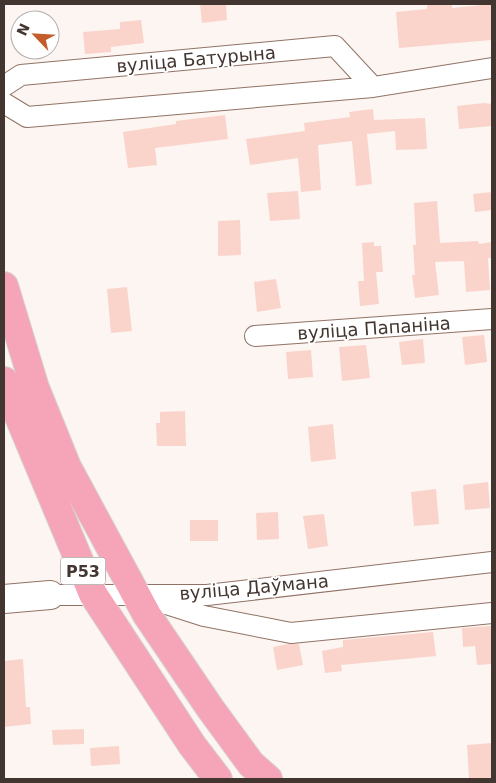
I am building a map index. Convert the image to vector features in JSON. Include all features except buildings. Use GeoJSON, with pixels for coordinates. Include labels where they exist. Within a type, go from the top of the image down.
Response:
{"type":"FeatureCollection","features":[{"type":"Feature","properties":{"kind":"main road","name":"Р53"},"geometry":{"type":"LineString","coordinates":[[4,286],[35,388],[67,467],[147,615],[210,708],[251,764],[268,779]]}},
{"type":"Feature","properties":{"kind":"main road","name":"Р53"},"geometry":{"type":"LineString","coordinates":[[4,381],[93,594],[192,745],[218,779]]}},
{"type":"Feature","properties":{"kind":"street","name":"вуліца Батурына"},"geometry":{"type":"LineString","coordinates":[[4,86],[21,75],[335,46],[372,87]]}},
{"type":"Feature","properties":{"kind":"street"},"geometry":{"type":"LineString","coordinates":[[4,103],[27,117],[372,87],[492,68]]}},
{"type":"Feature","properties":{"kind":"street","name":"вуліца Папаніна"},"geometry":{"type":"LineString","coordinates":[[256,336],[492,319]]}},
{"type":"Feature","properties":{"kind":"street","name":"вуліца Даўмана"},"geometry":{"type":"LineString","coordinates":[[136,595],[207,595],[492,562]]}},
{"type":"Feature","properties":{"kind":"street"},"geometry":{"type":"LineString","coordinates":[[4,599],[50,594],[136,595]]}},
{"type":"Feature","properties":{"kind":"street","name":"вуліца Даўмана"},"geometry":{"type":"LineString","coordinates":[[136,595],[204,616],[291,633],[492,613]]}}]}
